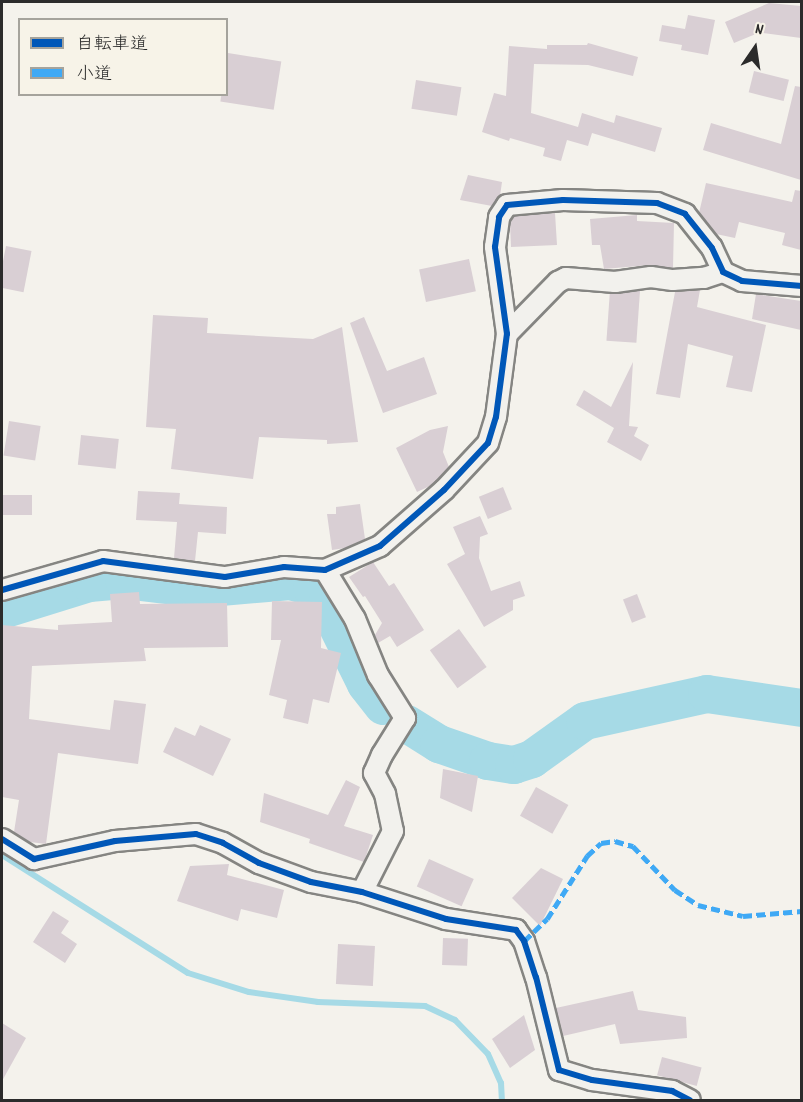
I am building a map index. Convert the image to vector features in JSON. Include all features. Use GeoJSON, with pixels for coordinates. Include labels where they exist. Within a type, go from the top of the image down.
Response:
{"type":"FeatureCollection","features":[{"type":"Feature","properties":{"kind":"street"},"geometry":{"type":"LineString","coordinates":[[2,590],[103,561],[225,577],[284,567],[325,570],[381,546],[444,490],[488,443],[496,417],[507,334],[495,247],[499,217],[507,205],[563,200],[657,203],[685,214],[712,248],[723,272],[742,281],[801,286]]}},
{"type":"Feature","properties":{"kind":"street"},"geometry":{"type":"LineString","coordinates":[[507,334],[558,282],[566,278],[615,282],[651,277],[673,280],[704,278],[723,272]]}},
{"type":"Feature","properties":{"kind":"street"},"geometry":{"type":"LineString","coordinates":[[325,570],[355,619],[378,675],[405,718],[381,755],[374,773],[385,794],[393,831],[362,892]]}},
{"type":"Feature","properties":{"kind":"street"},"geometry":{"type":"LineString","coordinates":[[2,839],[34,859],[115,841],[196,834],[223,843],[259,863],[310,882],[362,892],[446,919],[516,930],[524,941],[536,977],[559,1070],[592,1080],[672,1091],[690,1101]]}},
{"type":"Feature","properties":{"kind":"building"},"geometry":{"type":"Polygon","coordinates":[[[769,3],[801,6],[801,38],[763,33],[763,31],[734,43],[725,22],[769,3]]]}},
{"type":"Feature","properties":{"kind":"building"},"geometry":{"type":"Polygon","coordinates":[[[688,15],[715,20],[708,55],[681,50],[682,45],[659,41],[662,25],[685,29],[688,15]]]}},
{"type":"Feature","properties":{"kind":"building"},"geometry":{"type":"Polygon","coordinates":[[[588,43],[638,57],[633,76],[588,65],[534,64],[531,113],[578,127],[582,113],[614,123],[616,115],[662,128],[655,152],[592,133],[588,146],[567,140],[561,161],[543,156],[545,148],[510,138],[509,141],[482,132],[494,93],[506,96],[509,46],[547,49],[547,45],[587,45],[588,43]]]}},
{"type":"Feature","properties":{"kind":"building"},"geometry":{"type":"Polygon","coordinates":[[[228,53],[281,61],[274,110],[220,101],[221,96],[228,96],[228,53]]]}},
{"type":"Feature","properties":{"kind":"building"},"geometry":{"type":"Polygon","coordinates":[[[754,71],[789,80],[784,101],[749,92],[754,71]]]}},
{"type":"Feature","properties":{"kind":"building"},"geometry":{"type":"Polygon","coordinates":[[[416,80],[461,87],[457,116],[411,109],[416,80]]]}},
{"type":"Feature","properties":{"kind":"building"},"geometry":{"type":"Polygon","coordinates":[[[795,86],[801,87],[801,180],[703,150],[711,123],[781,144],[795,86]]]}},
{"type":"Feature","properties":{"kind":"building"},"geometry":{"type":"Polygon","coordinates":[[[468,175],[502,182],[500,196],[492,206],[460,200],[468,175]]]}},
{"type":"Feature","properties":{"kind":"building"},"geometry":{"type":"Polygon","coordinates":[[[706,183],[792,202],[795,190],[801,191],[801,250],[782,245],[785,233],[739,222],[735,238],[716,234],[699,213],[706,183]]]}},
{"type":"Feature","properties":{"kind":"building"},"geometry":{"type":"Polygon","coordinates":[[[555,213],[557,245],[511,247],[510,223],[514,216],[555,213]]]}},
{"type":"Feature","properties":{"kind":"building"},"geometry":{"type":"Polygon","coordinates":[[[637,215],[637,221],[674,223],[673,268],[650,265],[604,269],[600,245],[592,245],[590,219],[637,215]]]}},
{"type":"Feature","properties":{"kind":"building"},"geometry":{"type":"Polygon","coordinates":[[[6,246],[32,251],[24,292],[2,288],[2,267],[6,246]]]}},
{"type":"Feature","properties":{"kind":"building"},"geometry":{"type":"Polygon","coordinates":[[[469,259],[476,291],[426,302],[419,270],[469,259]]]}},
{"type":"Feature","properties":{"kind":"building"},"geometry":{"type":"Polygon","coordinates":[[[610,289],[640,291],[636,343],[606,341],[610,289]]]}},
{"type":"Feature","properties":{"kind":"building"},"geometry":{"type":"Polygon","coordinates":[[[700,290],[697,307],[766,325],[752,392],[726,387],[733,356],[688,344],[680,398],[656,394],[675,292],[700,290]]]}},
{"type":"Feature","properties":{"kind":"building"},"geometry":{"type":"Polygon","coordinates":[[[756,294],[801,301],[801,330],[752,319],[756,294]]]}},
{"type":"Feature","properties":{"kind":"building"},"geometry":{"type":"Polygon","coordinates":[[[153,315],[208,318],[207,333],[313,339],[342,327],[358,442],[327,444],[327,440],[259,437],[253,479],[171,469],[176,429],[146,427],[153,315]]]}},
{"type":"Feature","properties":{"kind":"building"},"geometry":{"type":"Polygon","coordinates":[[[364,317],[387,371],[424,357],[437,394],[383,413],[350,323],[364,317]]]}},
{"type":"Feature","properties":{"kind":"building"},"geometry":{"type":"Polygon","coordinates":[[[633,362],[629,426],[638,427],[634,436],[649,445],[641,461],[607,442],[614,428],[576,405],[584,390],[611,407],[633,362]]]}},
{"type":"Feature","properties":{"kind":"building"},"geometry":{"type":"Polygon","coordinates":[[[9,421],[41,426],[35,461],[4,456],[9,421]]]}},
{"type":"Feature","properties":{"kind":"building"},"geometry":{"type":"Polygon","coordinates":[[[448,426],[443,452],[449,467],[432,485],[417,492],[396,448],[430,430],[448,426]]]}},
{"type":"Feature","properties":{"kind":"building"},"geometry":{"type":"Polygon","coordinates":[[[81,435],[119,439],[116,469],[78,465],[81,435]]]}},
{"type":"Feature","properties":{"kind":"building"},"geometry":{"type":"Polygon","coordinates":[[[503,487],[512,509],[488,519],[479,497],[503,487]]]}},
{"type":"Feature","properties":{"kind":"building"},"geometry":{"type":"Polygon","coordinates":[[[138,491],[180,493],[179,504],[227,507],[226,534],[198,532],[195,561],[174,558],[177,522],[136,520],[138,491]]]}},
{"type":"Feature","properties":{"kind":"building"},"geometry":{"type":"Polygon","coordinates":[[[2,495],[32,495],[32,515],[2,515],[2,495]]]}},
{"type":"Feature","properties":{"kind":"building"},"geometry":{"type":"Polygon","coordinates":[[[360,504],[365,539],[345,548],[332,550],[327,514],[336,514],[336,507],[360,504]]]}},
{"type":"Feature","properties":{"kind":"building"},"geometry":{"type":"Polygon","coordinates":[[[480,516],[488,534],[480,537],[479,558],[491,591],[520,581],[525,596],[513,600],[513,610],[484,627],[447,564],[465,554],[453,527],[480,516]]]}},
{"type":"Feature","properties":{"kind":"building"},"geometry":{"type":"Polygon","coordinates":[[[373,562],[389,586],[394,583],[424,630],[397,647],[390,636],[378,643],[375,635],[382,623],[365,596],[363,597],[349,577],[373,562]]]}},
{"type":"Feature","properties":{"kind":"building"},"geometry":{"type":"Polygon","coordinates":[[[139,592],[140,604],[227,603],[228,647],[144,648],[146,661],[32,666],[29,719],[110,730],[114,700],[146,704],[138,764],[58,753],[46,844],[30,842],[14,832],[19,800],[2,797],[2,625],[58,630],[58,625],[112,622],[110,594],[139,592]]]}},
{"type":"Feature","properties":{"kind":"building"},"geometry":{"type":"Polygon","coordinates":[[[637,594],[646,617],[632,623],[623,599],[637,594]]]}},
{"type":"Feature","properties":{"kind":"building"},"geometry":{"type":"Polygon","coordinates":[[[272,601],[322,602],[321,648],[341,653],[329,703],[313,699],[308,724],[283,718],[287,700],[269,695],[281,640],[271,640],[272,601]]]}},
{"type":"Feature","properties":{"kind":"building"},"geometry":{"type":"Polygon","coordinates":[[[459,629],[487,667],[458,688],[430,650],[459,629]]]}},
{"type":"Feature","properties":{"kind":"building"},"geometry":{"type":"Polygon","coordinates":[[[200,725],[231,739],[213,776],[163,752],[175,727],[195,736],[200,725]]]}},
{"type":"Feature","properties":{"kind":"building"},"geometry":{"type":"Polygon","coordinates":[[[443,769],[478,776],[472,812],[440,798],[443,769]]]}},
{"type":"Feature","properties":{"kind":"building"},"geometry":{"type":"Polygon","coordinates":[[[346,780],[360,787],[344,826],[373,835],[364,862],[309,843],[310,839],[260,822],[264,793],[328,815],[346,780]]]}},
{"type":"Feature","properties":{"kind":"building"},"geometry":{"type":"Polygon","coordinates":[[[536,787],[568,805],[552,834],[520,816],[536,787]]]}},
{"type":"Feature","properties":{"kind":"building"},"geometry":{"type":"Polygon","coordinates":[[[429,859],[474,879],[462,906],[417,886],[429,859]]]}},
{"type":"Feature","properties":{"kind":"building"},"geometry":{"type":"Polygon","coordinates":[[[229,864],[227,875],[284,890],[277,918],[241,909],[238,921],[177,901],[190,866],[229,864]]]}},
{"type":"Feature","properties":{"kind":"building"},"geometry":{"type":"Polygon","coordinates":[[[541,868],[563,879],[540,926],[512,898],[541,868]]]}},
{"type":"Feature","properties":{"kind":"building"},"geometry":{"type":"Polygon","coordinates":[[[53,911],[69,921],[61,933],[77,944],[65,963],[33,942],[53,911]]]}},
{"type":"Feature","properties":{"kind":"building"},"geometry":{"type":"Polygon","coordinates":[[[443,938],[468,939],[467,966],[442,965],[443,938]]]}},
{"type":"Feature","properties":{"kind":"building"},"geometry":{"type":"Polygon","coordinates":[[[338,944],[375,946],[373,986],[336,984],[338,944]]]}},
{"type":"Feature","properties":{"kind":"building"},"geometry":{"type":"Polygon","coordinates":[[[633,991],[638,1010],[686,1017],[687,1038],[620,1044],[615,1024],[563,1036],[556,1008],[633,991]]]}},
{"type":"Feature","properties":{"kind":"building"},"geometry":{"type":"Polygon","coordinates":[[[524,1015],[535,1050],[510,1068],[492,1039],[524,1015]]]}},
{"type":"Feature","properties":{"kind":"building"},"geometry":{"type":"Polygon","coordinates":[[[2,1023],[26,1038],[2,1081],[2,1023]]]}},
{"type":"Feature","properties":{"kind":"building"},"geometry":{"type":"Polygon","coordinates":[[[662,1057],[702,1068],[697,1086],[657,1075],[662,1057]]]}},
{"type":"Feature","properties":{"kind":"waterway"},"geometry":{"type":"LineString","coordinates":[[2,610],[89,583],[124,580],[198,589],[291,581],[312,588],[327,605],[366,684],[383,706]]}},
{"type":"Feature","properties":{"kind":"waterway"},"geometry":{"type":"LineString","coordinates":[[407,724],[439,744],[488,761],[514,765],[532,759],[585,721],[707,694],[802,708]]}},
{"type":"Feature","properties":{"kind":"waterway"},"geometry":{"type":"LineString","coordinates":[[2,855],[188,973],[249,992],[318,1002],[425,1006],[455,1020],[488,1054],[501,1083],[502,1100]]}},
{"type":"Feature","properties":{"kind":"marked path"},"geometry":{"type":"LineString","coordinates":[[524,941],[547,919],[587,856],[601,843],[615,841],[633,846],[675,890],[698,905],[743,916],[802,911]]}},
{"type":"Feature","properties":{"kind":"cycle path"},"geometry":{"type":"LineString","coordinates":[[2,590],[103,561],[225,577],[284,567],[325,570],[380,546],[444,490],[488,443],[496,417],[507,334],[495,247],[499,217],[507,205],[563,200],[657,203],[685,214],[712,248],[723,272],[742,281],[802,286]]}},
{"type":"Feature","properties":{"kind":"cycle path"},"geometry":{"type":"LineString","coordinates":[[2,839],[34,859],[115,841],[196,834],[223,843],[259,863],[311,882],[362,892],[446,919],[516,930],[524,941],[536,977],[559,1070],[592,1080],[672,1091],[690,1100]]}}]}
